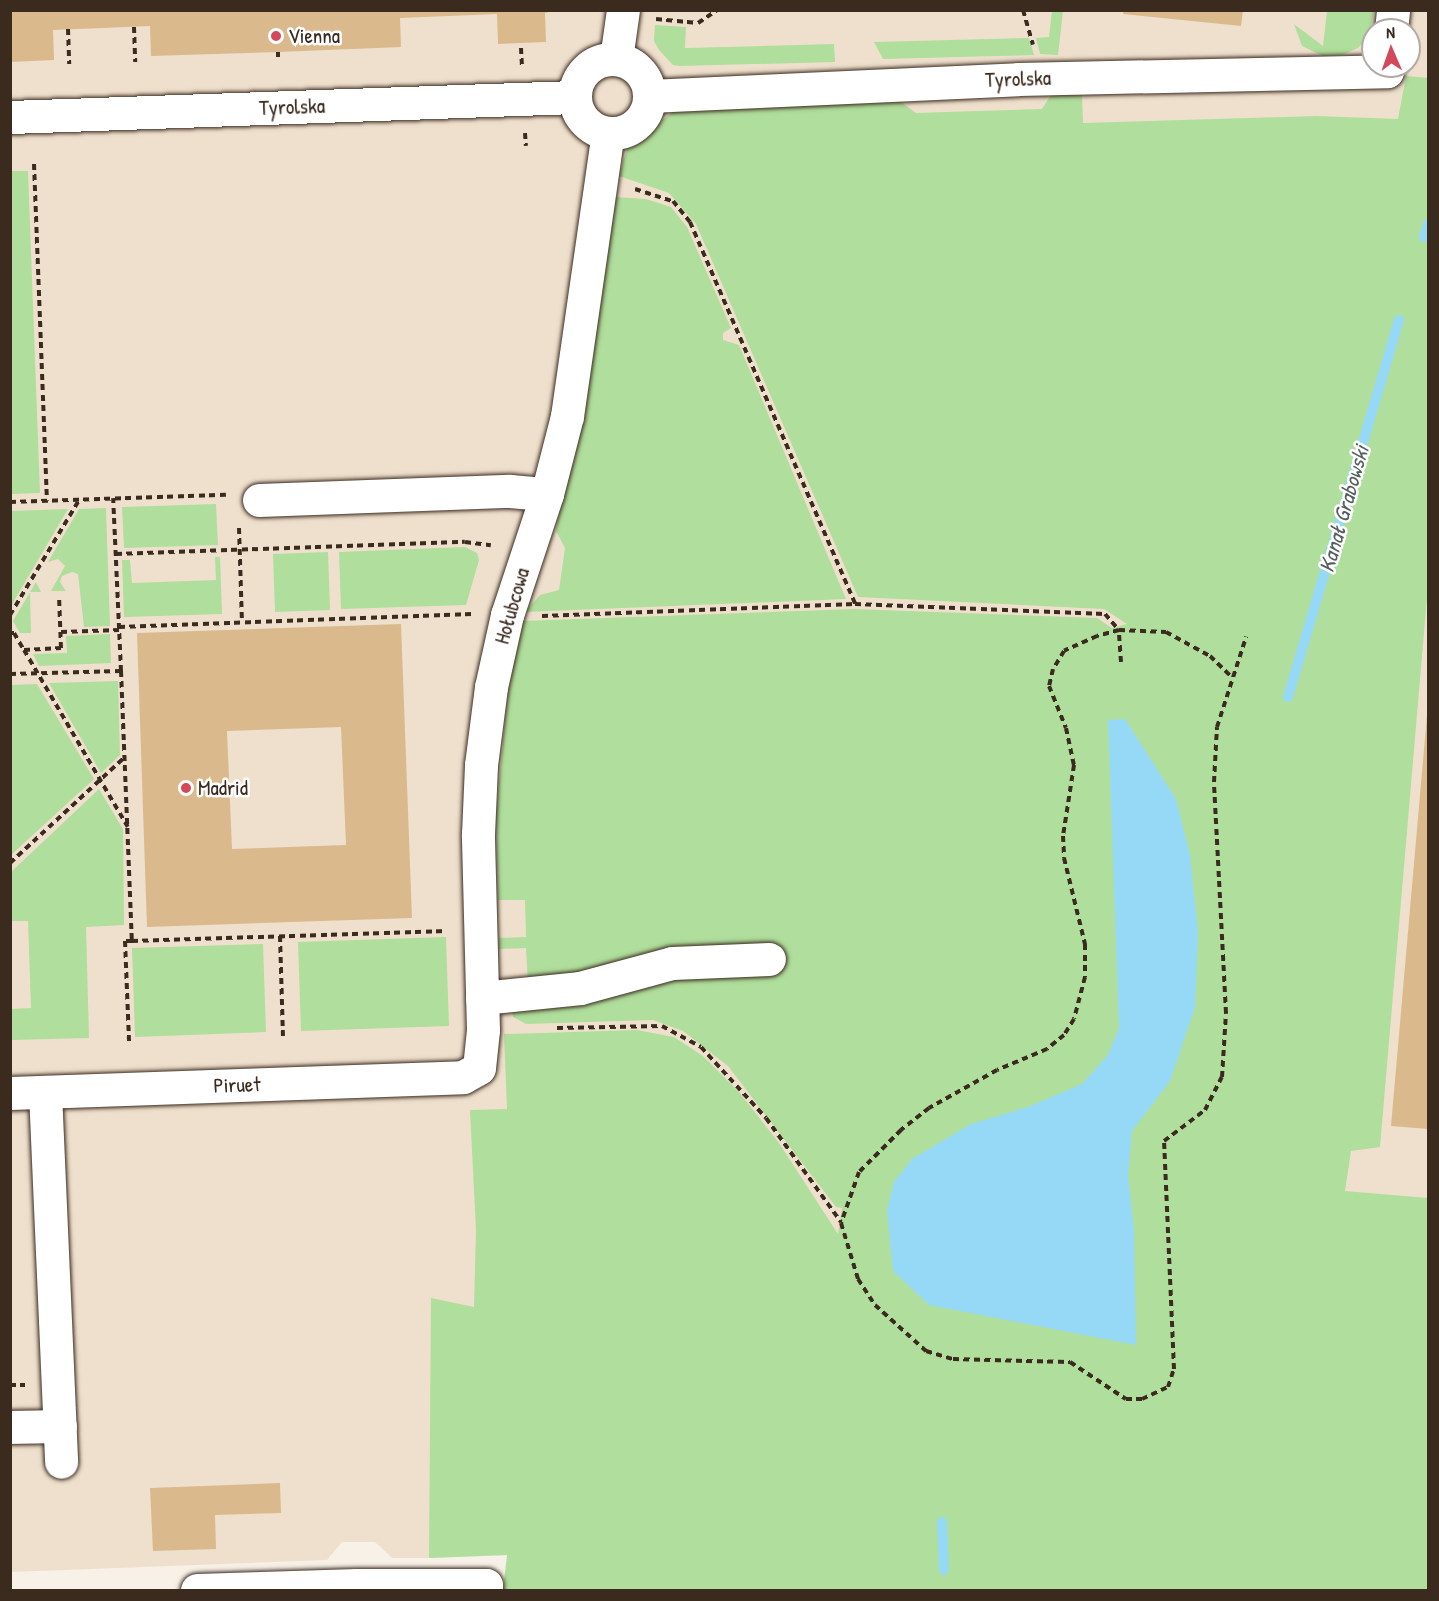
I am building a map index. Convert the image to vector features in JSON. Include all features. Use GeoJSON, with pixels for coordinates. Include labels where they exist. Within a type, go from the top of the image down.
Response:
{"type":"FeatureCollection","features":[{"type":"Feature","properties":{"kind":"street"},"geometry":{"type":"LineString","coordinates":[[616,59],[636,14]]}},
{"type":"Feature","properties":{"kind":"street"},"geometry":{"type":"LineString","coordinates":[[616,59],[642,74],[649,96],[647,108],[632,128],[608,133],[588,125],[576,108],[574,97],[581,75],[590,66],[616,59]]}},
{"type":"Feature","properties":{"kind":"street","name":"Tyrolska"},"geometry":{"type":"LineString","coordinates":[[649,96],[998,80],[1361,69]]}},
{"type":"Feature","properties":{"kind":"street","name":"Tyrolska"},"geometry":{"type":"LineString","coordinates":[[10,117],[574,97]]}},
{"type":"Feature","properties":{"kind":"street","name":"Hołubcowa"},"geometry":{"type":"LineString","coordinates":[[464,1077],[479,1068],[483,1057],[478,834],[481,765],[491,687],[507,615],[547,494],[567,416],[608,133]]}},
{"type":"Feature","properties":{"kind":"street"},"geometry":{"type":"LineString","coordinates":[[249,500],[510,490],[547,494]]}},
{"type":"Feature","properties":{"kind":"street"},"geometry":{"type":"LineString","coordinates":[[482,998],[580,988],[672,963],[769,959]]}},
{"type":"Feature","properties":{"kind":"street","name":"Piruet"},"geometry":{"type":"LineString","coordinates":[[10,1093],[464,1077]]}},
{"type":"Feature","properties":{"kind":"street"},"geometry":{"type":"LineString","coordinates":[[45,1092],[61,1462]]}},
{"type":"Feature","properties":{"kind":"street"},"geometry":{"type":"LineString","coordinates":[[10,1427],[60,1426]]}},
{"type":"Feature","properties":{"kind":"street"},"geometry":{"type":"LineString","coordinates":[[197,1590],[486,1588]]}},
{"type":"Feature","properties":{"kind":"path"},"geometry":{"type":"LineString","coordinates":[[636,14],[698,23],[717,10]]}},
{"type":"Feature","properties":{"kind":"path"},"geometry":{"type":"LineString","coordinates":[[1023,10],[1035,51]]}},
{"type":"Feature","properties":{"kind":"path"},"geometry":{"type":"LineString","coordinates":[[134,27],[135,62]]}},
{"type":"Feature","properties":{"kind":"path"},"geometry":{"type":"LineString","coordinates":[[68,29],[69,64]]}},
{"type":"Feature","properties":{"kind":"path"},"geometry":{"type":"LineString","coordinates":[[34,164],[46,501]]}},
{"type":"Feature","properties":{"kind":"path"},"geometry":{"type":"LineString","coordinates":[[625,187],[673,201],[690,222],[855,604]]}},
{"type":"Feature","properties":{"kind":"path"},"geometry":{"type":"LineString","coordinates":[[10,502],[238,495],[249,500],[240,550],[242,622]]}},
{"type":"Feature","properties":{"kind":"path"},"geometry":{"type":"LineString","coordinates":[[113,498],[126,757],[132,941]]}},
{"type":"Feature","properties":{"kind":"path"},"geometry":{"type":"LineString","coordinates":[[10,615],[79,500]]}},
{"type":"Feature","properties":{"kind":"path"},"geometry":{"type":"LineString","coordinates":[[116,554],[465,542],[491,545]]}},
{"type":"Feature","properties":{"kind":"path"},"geometry":{"type":"LineString","coordinates":[[24,650],[61,648],[59,596]]}},
{"type":"Feature","properties":{"kind":"path"},"geometry":{"type":"LineString","coordinates":[[535,616],[855,604],[1105,614],[1119,630],[1121,662]]}},
{"type":"Feature","properties":{"kind":"path"},"geometry":{"type":"LineString","coordinates":[[61,632],[242,622],[476,614]]}},
{"type":"Feature","properties":{"kind":"path"},"geometry":{"type":"LineString","coordinates":[[10,626],[12,633],[128,828]]}},
{"type":"Feature","properties":{"kind":"path"},"geometry":{"type":"LineString","coordinates":[[841,1222],[859,1172],[901,1130],[997,1070],[1047,1049],[1064,1035],[1074,1019],[1082,998],[1086,958],[1080,913],[1064,858],[1063,836],[1074,765],[1066,728],[1049,686],[1053,669],[1064,651],[1119,630],[1166,632],[1210,656],[1232,677]]}},
{"type":"Feature","properties":{"kind":"path"},"geometry":{"type":"LineString","coordinates":[[554,1028],[662,1026],[701,1047],[766,1118],[841,1222],[858,1279],[875,1305],[926,1351],[953,1359],[1070,1362],[1126,1399],[1155,1396],[1168,1387],[1174,1369],[1164,1141],[1204,1110],[1222,1077],[1226,1013],[1214,782],[1217,727],[1246,637]]}},
{"type":"Feature","properties":{"kind":"path"},"geometry":{"type":"LineString","coordinates":[[10,675],[121,671]]}},
{"type":"Feature","properties":{"kind":"path"},"geometry":{"type":"LineString","coordinates":[[10,863],[126,757]]}},
{"type":"Feature","properties":{"kind":"path"},"geometry":{"type":"LineString","coordinates":[[129,1041],[125,941],[451,931]]}},
{"type":"Feature","properties":{"kind":"path"},"geometry":{"type":"LineString","coordinates":[[280,936],[283,1036]]}},
{"type":"Feature","properties":{"kind":"path"},"geometry":{"type":"LineString","coordinates":[[10,1470],[10,1523]]}},
{"type":"Feature","properties":{"kind":"shaded area"},"geometry":{"type":"Polygon","coordinates":[[[10,11],[1428,11],[1428,1203],[922,1539],[429,1558],[392,1558],[375,1542],[342,1542],[327,1560],[11,1572],[10,11]]]}},
{"type":"Feature","properties":{"kind":"green space"},"geometry":{"type":"Polygon","coordinates":[[[1052,11],[1063,11],[1058,55],[1040,54],[1036,38],[1049,37],[1052,11]]]}},
{"type":"Feature","properties":{"kind":"green space"},"geometry":{"type":"Polygon","coordinates":[[[1327,11],[1374,11],[1373,18],[1361,18],[1361,45],[1342,55],[1323,56],[1302,46],[1294,24],[1323,46],[1327,11]]]}},
{"type":"Feature","properties":{"kind":"green space"},"geometry":{"type":"Polygon","coordinates":[[[655,25],[686,27],[685,48],[834,44],[835,62],[673,65],[654,41],[655,25]]]}},
{"type":"Feature","properties":{"kind":"green space"},"geometry":{"type":"Polygon","coordinates":[[[1029,38],[1034,55],[883,59],[874,42],[1029,38]]]}},
{"type":"Feature","properties":{"kind":"green space"},"geometry":{"type":"Polygon","coordinates":[[[1406,78],[1428,78],[1428,586],[1380,1147],[1351,1151],[1345,1191],[1428,1198],[1428,1590],[503,1590],[507,1555],[429,1558],[431,1298],[474,1307],[476,1230],[470,1110],[507,1109],[504,1034],[637,1030],[674,1037],[703,1056],[739,1092],[779,1143],[838,1234],[842,1208],[836,1207],[728,1066],[683,1031],[653,1020],[526,1024],[513,1017],[512,1008],[528,985],[526,948],[499,949],[499,938],[526,937],[525,900],[498,900],[496,815],[508,691],[522,621],[854,609],[1097,618],[1112,628],[1127,624],[1104,609],[858,597],[696,224],[669,193],[619,176],[628,146],[677,109],[901,102],[916,113],[1042,109],[1051,95],[1082,95],[1083,123],[1316,116],[1398,119],[1406,78]]]}},
{"type":"Feature","properties":{"kind":"green space"},"geometry":{"type":"Polygon","coordinates":[[[11,171],[28,171],[40,493],[11,494],[11,171]]]}},
{"type":"Feature","properties":{"kind":"green space"},"geometry":{"type":"Polygon","coordinates":[[[615,197],[646,199],[671,207],[687,227],[731,328],[723,333],[723,340],[739,345],[846,599],[525,612],[540,595],[559,590],[565,548],[556,531],[558,515],[587,392],[615,197]]]}},
{"type":"Feature","properties":{"kind":"green space"},"geometry":{"type":"Polygon","coordinates":[[[216,504],[218,545],[124,548],[122,507],[216,504]]]}},
{"type":"Feature","properties":{"kind":"green space"},"geometry":{"type":"Polygon","coordinates":[[[106,508],[110,626],[84,627],[78,574],[72,572],[62,576],[60,582],[66,591],[51,591],[65,566],[58,559],[48,562],[79,509],[106,508]]]}},
{"type":"Feature","properties":{"kind":"green space"},"geometry":{"type":"Polygon","coordinates":[[[68,509],[11,606],[11,511],[68,509]]]}},
{"type":"Feature","properties":{"kind":"green space"},"geometry":{"type":"Polygon","coordinates":[[[465,547],[477,553],[479,560],[466,605],[341,609],[339,552],[465,547]]]}},
{"type":"Feature","properties":{"kind":"green space"},"geometry":{"type":"Polygon","coordinates":[[[328,552],[330,610],[275,612],[273,554],[328,552]]]}},
{"type":"Feature","properties":{"kind":"green space"},"geometry":{"type":"Polygon","coordinates":[[[215,557],[220,557],[222,614],[124,617],[122,560],[130,560],[132,583],[216,580],[215,557]]]}},
{"type":"Feature","properties":{"kind":"green space"},"geometry":{"type":"Polygon","coordinates":[[[36,582],[41,592],[30,592],[36,582]]]}},
{"type":"Feature","properties":{"kind":"green space"},"geometry":{"type":"Polygon","coordinates":[[[30,592],[31,633],[20,633],[13,621],[30,592]]]}},
{"type":"Feature","properties":{"kind":"green space"},"geometry":{"type":"Polygon","coordinates":[[[110,634],[111,663],[39,666],[33,654],[67,653],[66,636],[110,634]]]}},
{"type":"Feature","properties":{"kind":"green space"},"geometry":{"type":"Polygon","coordinates":[[[118,681],[120,755],[101,773],[49,683],[118,681]]]}},
{"type":"Feature","properties":{"kind":"green space"},"geometry":{"type":"Polygon","coordinates":[[[37,684],[94,779],[11,855],[11,685],[37,684]]]}},
{"type":"Feature","properties":{"kind":"green space"},"geometry":{"type":"Polygon","coordinates":[[[99,789],[123,829],[124,925],[86,927],[89,1038],[11,1040],[11,1009],[31,1008],[28,921],[11,921],[11,872],[99,789]]]}},
{"type":"Feature","properties":{"kind":"green space"},"geometry":{"type":"Polygon","coordinates":[[[446,937],[449,1026],[301,1031],[298,942],[446,937]]]}},
{"type":"Feature","properties":{"kind":"green space"},"geometry":{"type":"Polygon","coordinates":[[[263,944],[266,1032],[135,1037],[132,948],[263,944]]]}},
{"type":"Feature","properties":{"kind":"water"},"geometry":{"type":"Polygon","coordinates":[[[1125,719],[1176,799],[1190,855],[1198,933],[1195,1007],[1170,1081],[1132,1131],[1128,1175],[1134,1231],[1136,1345],[929,1305],[893,1271],[887,1210],[894,1182],[912,1159],[971,1124],[1028,1107],[1082,1084],[1108,1055],[1119,1028],[1108,720],[1125,719]]]}},
{"type":"Feature","properties":{"kind":"building","name":"Vienna"},"geometry":{"type":"Polygon","coordinates":[[[10,10],[549,10],[549,12],[545,13],[546,42],[498,44],[497,14],[400,18],[401,47],[151,56],[150,26],[53,30],[54,60],[10,62],[10,10]]]}},
{"type":"Feature","properties":{"kind":"building"},"geometry":{"type":"Polygon","coordinates":[[[1124,10],[1243,10],[1241,26],[1123,14],[1124,10]]]}},
{"type":"Feature","properties":{"kind":"building","name":"Madrid"},"geometry":{"type":"Polygon","coordinates":[[[401,624],[412,918],[147,927],[137,633],[401,624]],[[341,727],[227,731],[232,849],[346,845],[341,727]]]}},
{"type":"Feature","properties":{"kind":"building"},"geometry":{"type":"Polygon","coordinates":[[[1428,715],[1428,1129],[1391,1126],[1428,715]]]}},
{"type":"Feature","properties":{"kind":"building"},"geometry":{"type":"Polygon","coordinates":[[[280,1483],[281,1513],[215,1515],[216,1549],[153,1551],[150,1488],[280,1483]]]}},
{"type":"Feature","properties":{"kind":"waterway","name":"Kanał Grabowski"},"geometry":{"type":"LineString","coordinates":[[1424,237],[1428,224]]}},
{"type":"Feature","properties":{"kind":"waterway","name":"Kanał Grabowski"},"geometry":{"type":"LineString","coordinates":[[1288,697],[1399,320]]}},
{"type":"Feature","properties":{"kind":"waterway","name":"Kanał Grabowski"},"geometry":{"type":"LineString","coordinates":[[942,1522],[944,1570]]}},
{"type":"Feature","properties":{"kind":"place","name":"Vienna"},"geometry":{"type":"Point","coordinates":[276,36]}},
{"type":"Feature","properties":{"kind":"place","name":"Madrid"},"geometry":{"type":"Point","coordinates":[186,788]}}]}
